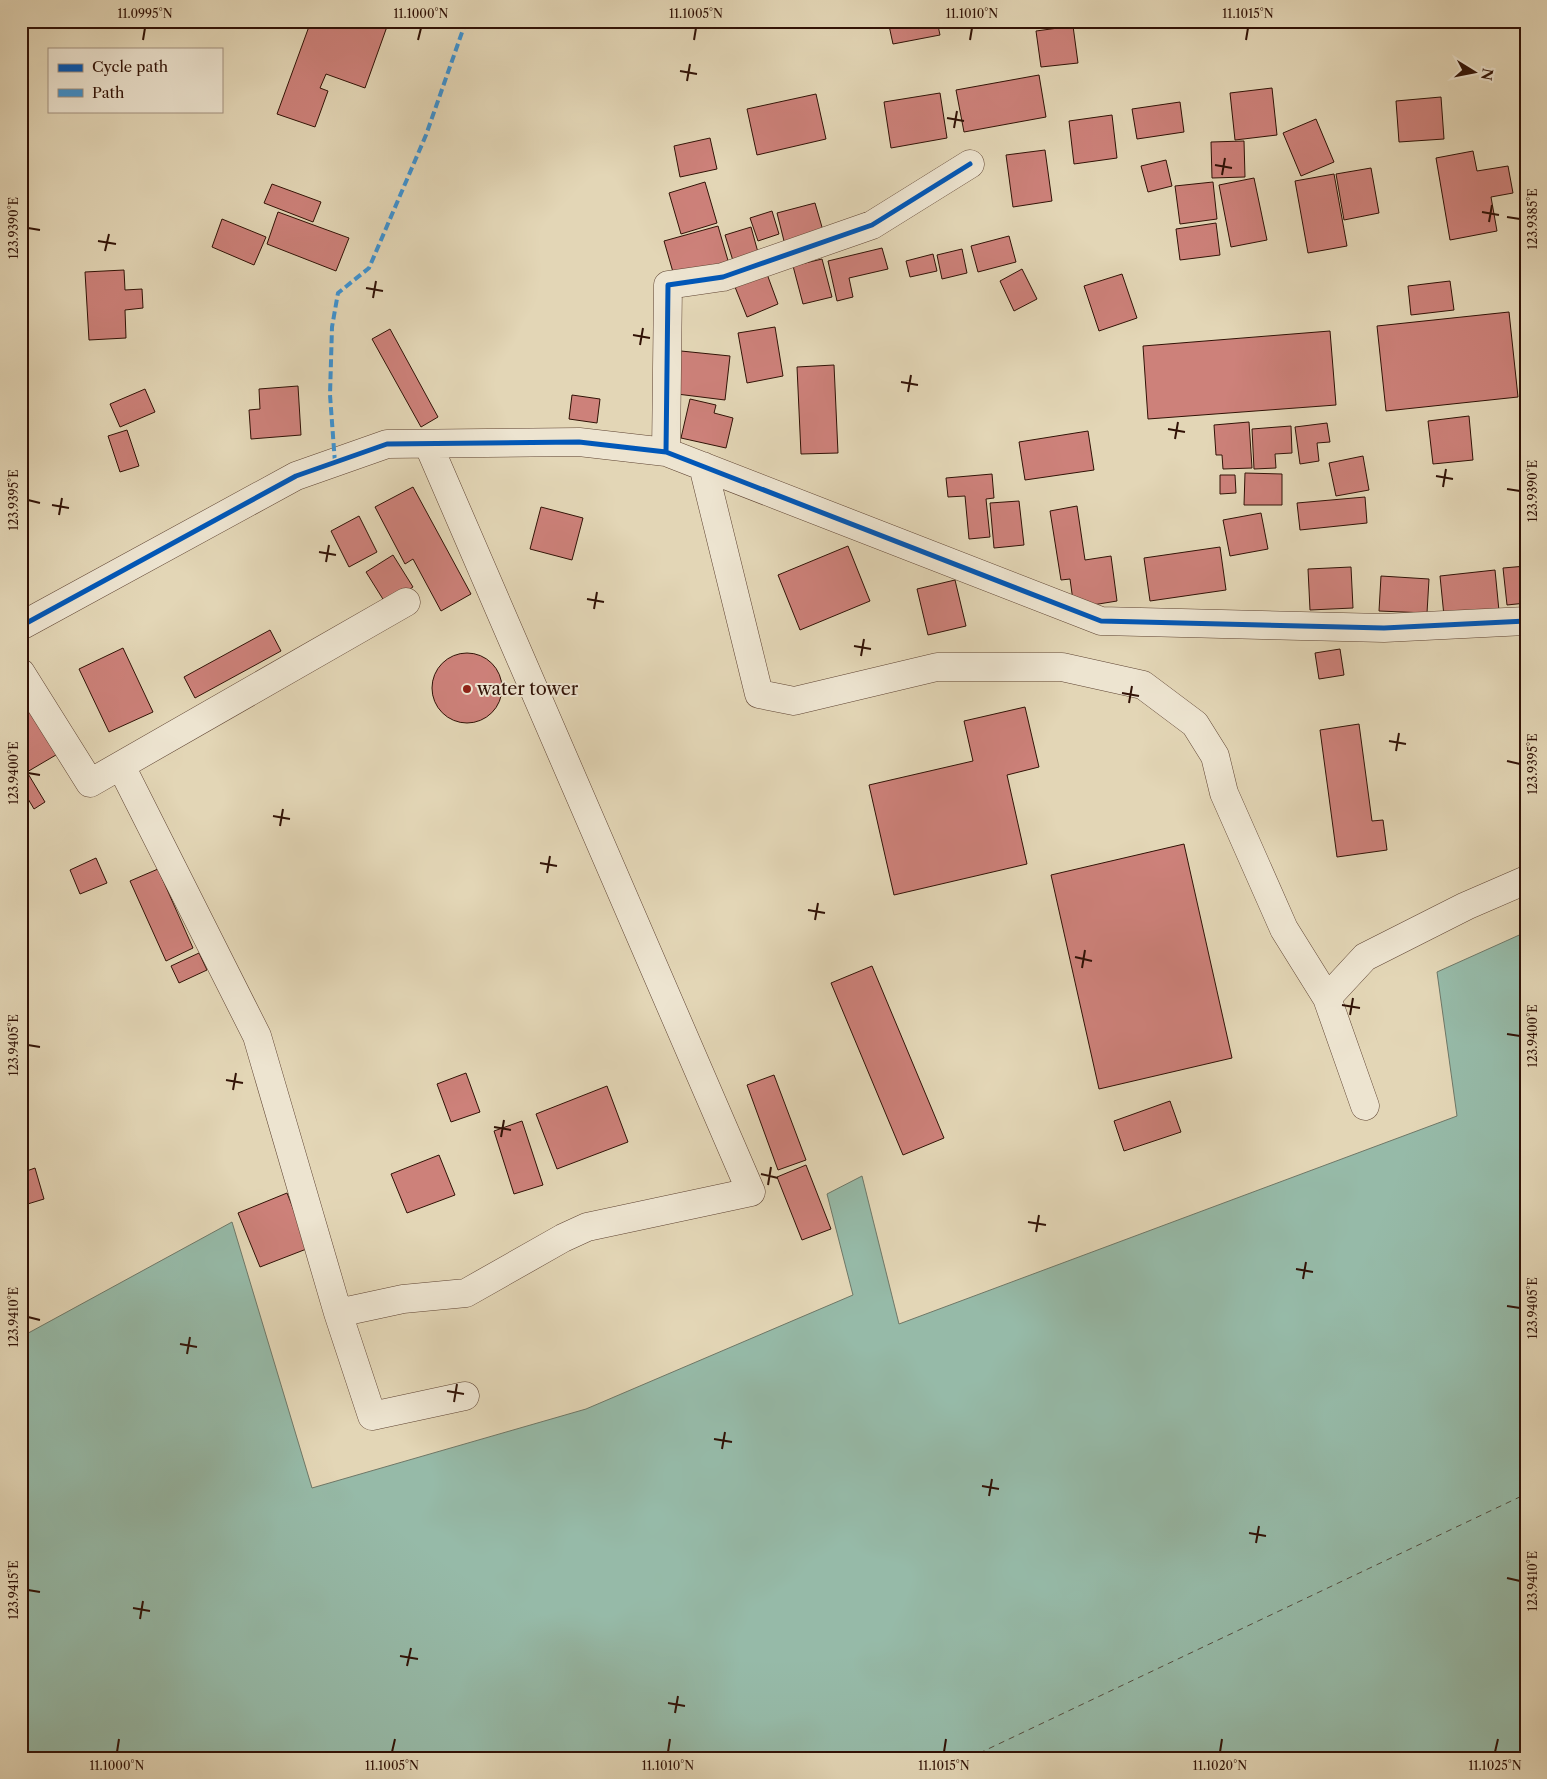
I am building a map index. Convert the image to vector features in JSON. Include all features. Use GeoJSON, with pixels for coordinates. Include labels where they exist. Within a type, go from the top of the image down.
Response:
{"type":"FeatureCollection","features":[{"type":"Feature","properties":{"kind":"street"},"geometry":{"type":"LineString","coordinates":[[666,452],[668,285],[724,277],[872,224],[970,164]]}},
{"type":"Feature","properties":{"kind":"street"},"geometry":{"type":"LineString","coordinates":[[21,626],[296,476],[387,444],[579,442],[666,452],[1101,621],[1384,628],[1526,621]]}},
{"type":"Feature","properties":{"kind":"street"},"geometry":{"type":"LineString","coordinates":[[338,1314],[403,1299],[466,1293],[563,1238],[587,1227],[751,1192],[428,444]]}},
{"type":"Feature","properties":{"kind":"street"},"geometry":{"type":"LineString","coordinates":[[703,466],[759,694],[794,702],[937,667],[1062,667],[1143,685],[1195,724],[1215,756],[1224,792],[1284,929],[1327,998],[1366,1106]]}},
{"type":"Feature","properties":{"kind":"street"},"geometry":{"type":"LineString","coordinates":[[21,673],[90,783],[406,602]]}},
{"type":"Feature","properties":{"kind":"street"},"geometry":{"type":"LineString","coordinates":[[121,766],[257,1036],[338,1314],[372,1416],[465,1396]]}},
{"type":"Feature","properties":{"kind":"street"},"geometry":{"type":"LineString","coordinates":[[1327,998],[1365,957],[1466,906],[1526,880]]}},
{"type":"Feature","properties":{"kind":"shaded area"},"geometry":{"type":"Polygon","coordinates":[[[1526,932],[1526,1758],[21,1758],[21,1337],[232,1222],[312,1488],[586,1409],[853,1295],[827,1194],[862,1176],[899,1324],[1457,1116],[1437,972],[1526,932]]]}},
{"type":"Feature","properties":{"kind":"building"},"geometry":{"type":"Polygon","coordinates":[[[311,21],[389,21],[365,88],[326,74],[320,88],[328,91],[315,127],[277,114],[311,21]]]}},
{"type":"Feature","properties":{"kind":"building"},"geometry":{"type":"Polygon","coordinates":[[[888,21],[937,21],[940,35],[893,44],[888,21]]]}},
{"type":"Feature","properties":{"kind":"building"},"geometry":{"type":"Polygon","coordinates":[[[1073,26],[1078,63],[1041,67],[1036,31],[1073,26]]]}},
{"type":"Feature","properties":{"kind":"building"},"geometry":{"type":"Polygon","coordinates":[[[1039,75],[1046,117],[964,132],[956,90],[1039,75]]]}},
{"type":"Feature","properties":{"kind":"building"},"geometry":{"type":"Polygon","coordinates":[[[1272,88],[1277,135],[1235,140],[1230,93],[1272,88]]]}},
{"type":"Feature","properties":{"kind":"building"},"geometry":{"type":"Polygon","coordinates":[[[940,93],[947,138],[891,148],[884,102],[940,93]]]}},
{"type":"Feature","properties":{"kind":"building"},"geometry":{"type":"Polygon","coordinates":[[[816,94],[826,139],[757,155],[747,109],[816,94]]]}},
{"type":"Feature","properties":{"kind":"building"},"geometry":{"type":"Polygon","coordinates":[[[1441,97],[1444,139],[1399,142],[1396,101],[1441,97]]]}},
{"type":"Feature","properties":{"kind":"building"},"geometry":{"type":"Polygon","coordinates":[[[1180,102],[1184,132],[1137,139],[1132,109],[1180,102]]]}},
{"type":"Feature","properties":{"kind":"building"},"geometry":{"type":"Polygon","coordinates":[[[1112,115],[1117,158],[1074,164],[1069,121],[1112,115]]]}},
{"type":"Feature","properties":{"kind":"building"},"geometry":{"type":"Polygon","coordinates":[[[1316,119],[1334,162],[1301,176],[1283,133],[1316,119]]]}},
{"type":"Feature","properties":{"kind":"building"},"geometry":{"type":"Polygon","coordinates":[[[710,138],[717,169],[680,177],[674,146],[710,138]]]}},
{"type":"Feature","properties":{"kind":"building"},"geometry":{"type":"Polygon","coordinates":[[[1244,141],[1245,177],[1212,178],[1211,142],[1244,141]]]}},
{"type":"Feature","properties":{"kind":"building"},"geometry":{"type":"Polygon","coordinates":[[[1045,150],[1052,201],[1013,207],[1006,155],[1045,150]]]}},
{"type":"Feature","properties":{"kind":"building"},"geometry":{"type":"Polygon","coordinates":[[[1473,151],[1477,171],[1508,166],[1513,193],[1491,197],[1497,231],[1450,240],[1436,158],[1473,151]]]}},
{"type":"Feature","properties":{"kind":"building"},"geometry":{"type":"Polygon","coordinates":[[[1166,160],[1172,186],[1148,192],[1141,166],[1166,160]]]}},
{"type":"Feature","properties":{"kind":"building"},"geometry":{"type":"Polygon","coordinates":[[[1371,168],[1379,213],[1344,220],[1336,174],[1371,168]]]}},
{"type":"Feature","properties":{"kind":"building"},"geometry":{"type":"Polygon","coordinates":[[[1334,174],[1347,246],[1308,253],[1295,181],[1334,174]]]}},
{"type":"Feature","properties":{"kind":"building"},"geometry":{"type":"Polygon","coordinates":[[[1254,178],[1267,240],[1231,247],[1219,185],[1254,178]]]}},
{"type":"Feature","properties":{"kind":"building"},"geometry":{"type":"Polygon","coordinates":[[[705,182],[717,223],[681,234],[669,193],[705,182]]]}},
{"type":"Feature","properties":{"kind":"building"},"geometry":{"type":"Polygon","coordinates":[[[1213,182],[1217,219],[1180,224],[1175,186],[1213,182]]]}},
{"type":"Feature","properties":{"kind":"building"},"geometry":{"type":"Polygon","coordinates":[[[272,184],[321,202],[313,222],[264,203],[272,184]]]}},
{"type":"Feature","properties":{"kind":"building"},"geometry":{"type":"Polygon","coordinates":[[[815,203],[824,234],[785,245],[777,213],[815,203]]]}},
{"type":"Feature","properties":{"kind":"building"},"geometry":{"type":"Polygon","coordinates":[[[772,211],[779,234],[758,241],[750,218],[772,211]]]}},
{"type":"Feature","properties":{"kind":"building"},"geometry":{"type":"Polygon","coordinates":[[[278,212],[349,238],[336,271],[267,244],[278,212]]]}},
{"type":"Feature","properties":{"kind":"building"},"geometry":{"type":"Polygon","coordinates":[[[222,219],[266,237],[254,265],[212,247],[222,219]]]}},
{"type":"Feature","properties":{"kind":"building"},"geometry":{"type":"Polygon","coordinates":[[[1216,223],[1220,255],[1180,260],[1176,229],[1216,223]]]}},
{"type":"Feature","properties":{"kind":"building"},"geometry":{"type":"Polygon","coordinates":[[[718,226],[729,264],[675,279],[664,241],[718,226]]]}},
{"type":"Feature","properties":{"kind":"building"},"geometry":{"type":"Polygon","coordinates":[[[751,227],[759,256],[734,264],[725,235],[751,227]]]}},
{"type":"Feature","properties":{"kind":"building"},"geometry":{"type":"Polygon","coordinates":[[[1009,236],[1016,262],[978,272],[971,246],[1009,236]]]}},
{"type":"Feature","properties":{"kind":"building"},"geometry":{"type":"Polygon","coordinates":[[[882,248],[888,269],[849,278],[853,297],[837,301],[828,261],[882,248]]]}},
{"type":"Feature","properties":{"kind":"building"},"geometry":{"type":"Polygon","coordinates":[[[962,249],[967,273],[942,279],[937,255],[962,249]]]}},
{"type":"Feature","properties":{"kind":"building"},"geometry":{"type":"Polygon","coordinates":[[[933,254],[937,271],[910,277],[906,261],[933,254]]]}},
{"type":"Feature","properties":{"kind":"building"},"geometry":{"type":"Polygon","coordinates":[[[822,259],[832,297],[803,304],[793,266],[822,259]]]}},
{"type":"Feature","properties":{"kind":"building"},"geometry":{"type":"Polygon","coordinates":[[[1022,269],[1037,299],[1014,311],[1000,281],[1022,269]]]}},
{"type":"Feature","properties":{"kind":"building"},"geometry":{"type":"Polygon","coordinates":[[[124,270],[125,290],[142,289],[143,308],[125,310],[126,338],[89,340],[85,272],[124,270]]]}},
{"type":"Feature","properties":{"kind":"building"},"geometry":{"type":"Polygon","coordinates":[[[767,274],[778,304],[747,317],[735,287],[767,274]]]}},
{"type":"Feature","properties":{"kind":"building"},"geometry":{"type":"Polygon","coordinates":[[[1122,274],[1137,318],[1099,331],[1084,286],[1122,274]]]}},
{"type":"Feature","properties":{"kind":"building"},"geometry":{"type":"Polygon","coordinates":[[[1450,281],[1454,310],[1411,315],[1408,286],[1450,281]]]}},
{"type":"Feature","properties":{"kind":"building"},"geometry":{"type":"Polygon","coordinates":[[[1509,312],[1518,397],[1386,411],[1377,326],[1509,312]]]}},
{"type":"Feature","properties":{"kind":"building"},"geometry":{"type":"Polygon","coordinates":[[[775,327],[783,376],[747,383],[738,333],[775,327]]]}},
{"type":"Feature","properties":{"kind":"building"},"geometry":{"type":"Polygon","coordinates":[[[390,329],[438,417],[421,427],[372,339],[390,329]]]}},
{"type":"Feature","properties":{"kind":"building"},"geometry":{"type":"Polygon","coordinates":[[[1330,331],[1336,405],[1148,419],[1143,346],[1330,331]]]}},
{"type":"Feature","properties":{"kind":"building"},"geometry":{"type":"Polygon","coordinates":[[[681,351],[730,356],[725,400],[677,394],[681,351]]]}},
{"type":"Feature","properties":{"kind":"building"},"geometry":{"type":"Polygon","coordinates":[[[834,365],[838,453],[801,454],[797,367],[834,365]]]}},
{"type":"Feature","properties":{"kind":"building"},"geometry":{"type":"Polygon","coordinates":[[[298,386],[301,435],[251,439],[249,410],[260,409],[259,389],[298,386]]]}},
{"type":"Feature","properties":{"kind":"building"},"geometry":{"type":"Polygon","coordinates":[[[145,389],[155,412],[120,427],[110,404],[145,389]]]}},
{"type":"Feature","properties":{"kind":"building"},"geometry":{"type":"Polygon","coordinates":[[[572,395],[600,399],[597,423],[569,419],[572,395]]]}},
{"type":"Feature","properties":{"kind":"building"},"geometry":{"type":"Polygon","coordinates":[[[690,399],[716,405],[714,413],[733,418],[726,448],[681,438],[690,399]]]}},
{"type":"Feature","properties":{"kind":"building"},"geometry":{"type":"Polygon","coordinates":[[[1469,416],[1473,460],[1433,464],[1428,421],[1469,416]]]}},
{"type":"Feature","properties":{"kind":"building"},"geometry":{"type":"Polygon","coordinates":[[[1249,422],[1252,468],[1223,469],[1222,455],[1216,455],[1214,425],[1249,422]]]}},
{"type":"Feature","properties":{"kind":"building"},"geometry":{"type":"Polygon","coordinates":[[[1327,423],[1330,442],[1317,443],[1319,461],[1300,464],[1295,427],[1327,423]]]}},
{"type":"Feature","properties":{"kind":"building"},"geometry":{"type":"Polygon","coordinates":[[[1291,426],[1292,453],[1275,454],[1276,468],[1254,469],[1252,429],[1291,426]]]}},
{"type":"Feature","properties":{"kind":"building"},"geometry":{"type":"Polygon","coordinates":[[[127,430],[139,466],[120,472],[108,436],[127,430]]]}},
{"type":"Feature","properties":{"kind":"building"},"geometry":{"type":"Polygon","coordinates":[[[1088,431],[1094,470],[1025,480],[1019,442],[1088,431]]]}},
{"type":"Feature","properties":{"kind":"building"},"geometry":{"type":"Polygon","coordinates":[[[1363,456],[1369,490],[1336,496],[1329,463],[1363,456]]]}},
{"type":"Feature","properties":{"kind":"building"},"geometry":{"type":"Polygon","coordinates":[[[1245,473],[1282,474],[1282,505],[1244,505],[1245,473]]]}},
{"type":"Feature","properties":{"kind":"building"},"geometry":{"type":"Polygon","coordinates":[[[992,474],[994,498],[986,499],[990,537],[969,539],[965,496],[948,497],[946,478],[992,474]]]}},
{"type":"Feature","properties":{"kind":"building"},"geometry":{"type":"Polygon","coordinates":[[[1220,475],[1235,475],[1236,493],[1220,494],[1220,475]]]}},
{"type":"Feature","properties":{"kind":"building"},"geometry":{"type":"Polygon","coordinates":[[[413,487],[471,594],[441,611],[413,559],[405,564],[375,507],[413,487]]]}},
{"type":"Feature","properties":{"kind":"building"},"geometry":{"type":"Polygon","coordinates":[[[1365,497],[1367,523],[1300,530],[1297,503],[1365,497]]]}},
{"type":"Feature","properties":{"kind":"building"},"geometry":{"type":"Polygon","coordinates":[[[1019,501],[1024,545],[994,548],[990,503],[1019,501]]]}},
{"type":"Feature","properties":{"kind":"building"},"geometry":{"type":"Polygon","coordinates":[[[1077,506],[1085,560],[1111,556],[1117,601],[1074,608],[1070,579],[1061,580],[1050,511],[1077,506]]]}},
{"type":"Feature","properties":{"kind":"building"},"geometry":{"type":"Polygon","coordinates":[[[541,507],[583,518],[572,560],[530,549],[541,507]]]}},
{"type":"Feature","properties":{"kind":"building"},"geometry":{"type":"Polygon","coordinates":[[[1261,513],[1268,549],[1230,556],[1223,520],[1261,513]]]}},
{"type":"Feature","properties":{"kind":"building"},"geometry":{"type":"Polygon","coordinates":[[[359,516],[377,552],[349,567],[331,531],[359,516]]]}},
{"type":"Feature","properties":{"kind":"building"},"geometry":{"type":"Polygon","coordinates":[[[848,546],[870,601],[800,630],[778,575],[848,546]]]}},
{"type":"Feature","properties":{"kind":"building"},"geometry":{"type":"Polygon","coordinates":[[[1220,547],[1226,590],[1150,601],[1144,558],[1220,547]]]}},
{"type":"Feature","properties":{"kind":"building"},"geometry":{"type":"Polygon","coordinates":[[[393,555],[413,587],[386,604],[366,572],[393,555]]]}},
{"type":"Feature","properties":{"kind":"building"},"geometry":{"type":"Polygon","coordinates":[[[1526,566],[1526,603],[1507,605],[1503,568],[1526,566]]]}},
{"type":"Feature","properties":{"kind":"building"},"geometry":{"type":"Polygon","coordinates":[[[1351,567],[1353,608],[1310,610],[1308,569],[1351,567]]]}},
{"type":"Feature","properties":{"kind":"building"},"geometry":{"type":"Polygon","coordinates":[[[1495,570],[1499,611],[1444,616],[1440,576],[1495,570]]]}},
{"type":"Feature","properties":{"kind":"building"},"geometry":{"type":"Polygon","coordinates":[[[1381,576],[1429,579],[1427,613],[1379,611],[1381,576]]]}},
{"type":"Feature","properties":{"kind":"building"},"geometry":{"type":"Polygon","coordinates":[[[955,580],[966,626],[928,635],[917,589],[955,580]]]}},
{"type":"Feature","properties":{"kind":"building"},"geometry":{"type":"Polygon","coordinates":[[[270,630],[281,651],[195,698],[184,677],[270,630]]]}},
{"type":"Feature","properties":{"kind":"building"},"geometry":{"type":"Polygon","coordinates":[[[123,648],[153,712],[109,732],[79,669],[123,648]]]}},
{"type":"Feature","properties":{"kind":"building"},"geometry":{"type":"Polygon","coordinates":[[[1340,649],[1344,675],[1319,679],[1315,653],[1340,649]]]}},
{"type":"Feature","properties":{"kind":"building","name":"water tower"},"geometry":{"type":"Polygon","coordinates":[[[460,653],[474,653],[487,659],[496,668],[502,681],[500,701],[492,713],[474,723],[460,723],[447,717],[438,708],[432,695],[432,681],[438,668],[447,659],[460,653]]]}},
{"type":"Feature","properties":{"kind":"building"},"geometry":{"type":"Polygon","coordinates":[[[21,685],[61,752],[27,772],[45,802],[34,809],[21,787],[21,762],[27,759],[21,749],[21,685]]]}},
{"type":"Feature","properties":{"kind":"building"},"geometry":{"type":"Polygon","coordinates":[[[1025,707],[1039,767],[1007,775],[1027,864],[894,895],[869,785],[973,761],[964,721],[1025,707]]]}},
{"type":"Feature","properties":{"kind":"building"},"geometry":{"type":"Polygon","coordinates":[[[1359,724],[1372,821],[1383,820],[1387,850],[1337,857],[1320,730],[1359,724]]]}},
{"type":"Feature","properties":{"kind":"building"},"geometry":{"type":"Polygon","coordinates":[[[1184,844],[1232,1058],[1099,1089],[1051,875],[1184,844]]]}},
{"type":"Feature","properties":{"kind":"building"},"geometry":{"type":"Polygon","coordinates":[[[96,858],[107,883],[80,894],[70,870],[96,858]]]}},
{"type":"Feature","properties":{"kind":"building"},"geometry":{"type":"Polygon","coordinates":[[[158,869],[193,948],[166,961],[130,881],[158,869]]]}},
{"type":"Feature","properties":{"kind":"building"},"geometry":{"type":"Polygon","coordinates":[[[199,953],[207,970],[179,983],[171,966],[199,953]]]}},
{"type":"Feature","properties":{"kind":"building"},"geometry":{"type":"Polygon","coordinates":[[[872,966],[944,1138],[903,1155],[831,983],[872,966]]]}},
{"type":"Feature","properties":{"kind":"building"},"geometry":{"type":"Polygon","coordinates":[[[466,1073],[480,1112],[451,1122],[437,1084],[466,1073]]]}},
{"type":"Feature","properties":{"kind":"building"},"geometry":{"type":"Polygon","coordinates":[[[774,1075],[806,1160],[778,1170],[747,1085],[774,1075]]]}},
{"type":"Feature","properties":{"kind":"building"},"geometry":{"type":"Polygon","coordinates":[[[607,1086],[628,1142],[557,1169],[536,1114],[607,1086]]]}},
{"type":"Feature","properties":{"kind":"building"},"geometry":{"type":"Polygon","coordinates":[[[1170,1101],[1181,1132],[1124,1151],[1114,1121],[1170,1101]]]}},
{"type":"Feature","properties":{"kind":"building"},"geometry":{"type":"Polygon","coordinates":[[[522,1121],[543,1185],[514,1194],[494,1131],[522,1121]]]}},
{"type":"Feature","properties":{"kind":"building"},"geometry":{"type":"Polygon","coordinates":[[[439,1155],[455,1195],[407,1213],[391,1174],[439,1155]]]}},
{"type":"Feature","properties":{"kind":"building"},"geometry":{"type":"Polygon","coordinates":[[[806,1165],[831,1229],[802,1240],[777,1177],[806,1165]]]}},
{"type":"Feature","properties":{"kind":"building"},"geometry":{"type":"Polygon","coordinates":[[[35,1168],[44,1199],[21,1206],[21,1173],[35,1168]]]}},
{"type":"Feature","properties":{"kind":"building"},"geometry":{"type":"Polygon","coordinates":[[[287,1193],[309,1248],[260,1267],[238,1213],[287,1193]]]}},
{"type":"Feature","properties":{"kind":"ferry route"},"geometry":{"type":"LineString","coordinates":[[969,1758],[1526,1494]]}},
{"type":"Feature","properties":{"kind":"marked path"},"geometry":{"type":"LineString","coordinates":[[335,463],[330,395],[332,327],[338,293],[369,268],[426,135],[466,21]]}},
{"type":"Feature","properties":{"kind":"cycle path"},"geometry":{"type":"LineString","coordinates":[[666,452],[668,285],[723,277],[872,225],[970,164]]}},
{"type":"Feature","properties":{"kind":"cycle path"},"geometry":{"type":"LineString","coordinates":[[21,626],[296,476],[387,444],[579,442],[666,452],[1101,621],[1384,628],[1526,621]]}},
{"type":"Feature","properties":{"kind":"place","name":"water tower"},"geometry":{"type":"Point","coordinates":[467,689]}}]}
